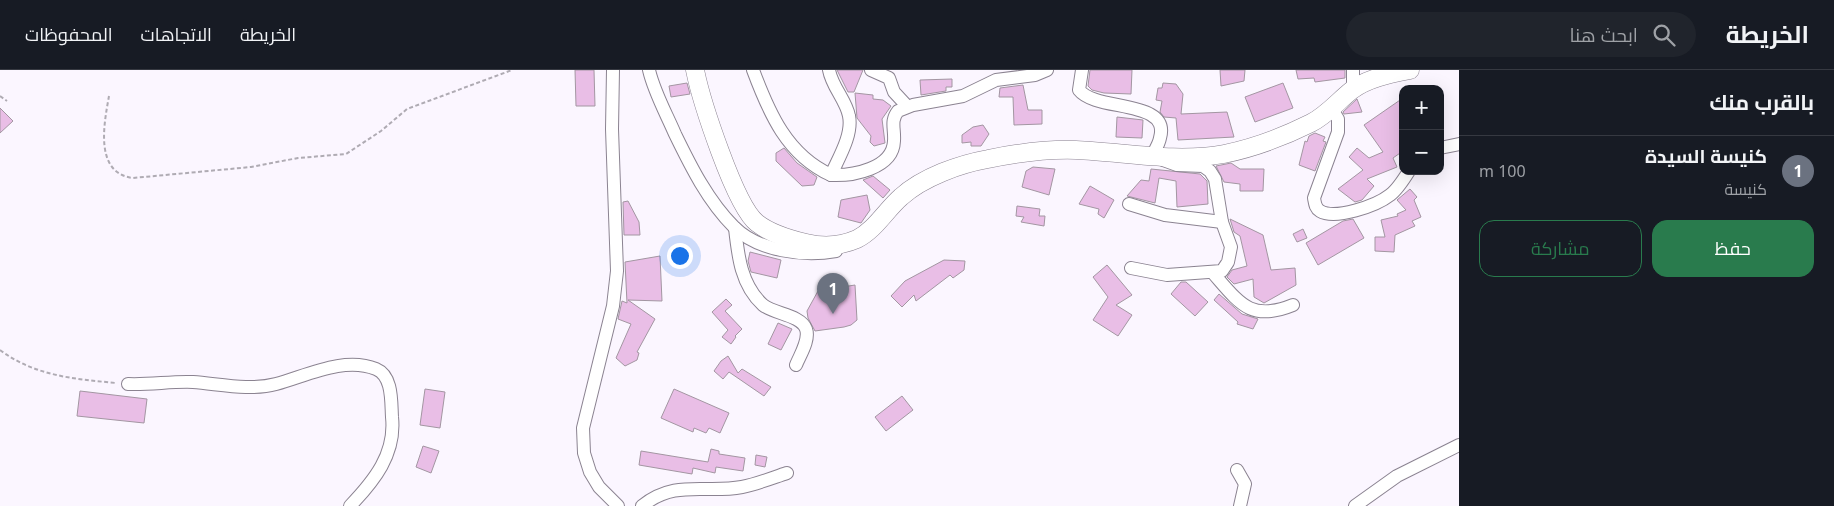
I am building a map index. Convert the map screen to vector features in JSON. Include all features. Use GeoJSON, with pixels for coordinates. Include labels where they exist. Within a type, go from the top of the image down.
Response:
{"type":"FeatureCollection","features":[{"type":"Feature","properties":{"kind":"main road"},"geometry":{"type":"LineString","coordinates":[[695,70],[704,103],[736,192],[756,222],[786,238],[811,244],[840,246],[870,230],[900,197],[914,186],[969,164],[1033,151],[1053,150],[1152,156],[1224,154],[1276,138],[1312,122],[1332,109],[1353,89],[1369,80],[1410,70]]}},
{"type":"Feature","properties":{"kind":"street"},"geometry":{"type":"LineString","coordinates":[[613,70],[612,129],[617,271],[613,306],[583,428],[584,453],[590,472],[599,487],[618,506]]}},
{"type":"Feature","properties":{"kind":"street"},"geometry":{"type":"LineString","coordinates":[[649,70],[665,112],[694,174],[735,228],[754,241],[796,252],[819,254],[836,250],[840,246]]}},
{"type":"Feature","properties":{"kind":"street"},"geometry":{"type":"LineString","coordinates":[[753,70],[767,106],[788,141],[815,168],[831,176],[855,175],[886,159],[893,148],[894,116],[907,106],[963,96],[996,80],[1035,75],[1047,70]]}},
{"type":"Feature","properties":{"kind":"street"},"geometry":{"type":"LineString","coordinates":[[829,70],[832,85],[849,116],[845,142],[831,176]]}},
{"type":"Feature","properties":{"kind":"street"},"geometry":{"type":"LineString","coordinates":[[871,70],[889,78],[894,92],[907,106]]}},
{"type":"Feature","properties":{"kind":"street"},"geometry":{"type":"LineString","coordinates":[[1082,70],[1079,90],[1084,96],[1093,101],[1149,112],[1157,118],[1161,136],[1152,156],[1169,163],[1203,166],[1210,171],[1215,179],[1222,222],[1231,247],[1230,255],[1222,271],[1167,275],[1131,268]]}},
{"type":"Feature","properties":{"kind":"street"},"geometry":{"type":"LineString","coordinates":[[1353,70],[1353,89]]}},
{"type":"Feature","properties":{"kind":"street"},"geometry":{"type":"LineString","coordinates":[[1332,109],[1338,119],[1338,132],[1314,198],[1315,207],[1327,214],[1373,206],[1391,195],[1406,175]]}},
{"type":"Feature","properties":{"kind":"street"},"geometry":{"type":"LineString","coordinates":[[1444,147],[1459,144]]}},
{"type":"Feature","properties":{"kind":"street"},"geometry":{"type":"LineString","coordinates":[[1129,204],[1165,215],[1222,222]]}},
{"type":"Feature","properties":{"kind":"street"},"geometry":{"type":"LineString","coordinates":[[735,228],[740,266],[757,298],[772,311],[795,319],[806,328],[807,336],[796,365]]}},
{"type":"Feature","properties":{"kind":"street"},"geometry":{"type":"LineString","coordinates":[[1213,273],[1246,307],[1261,313],[1276,312],[1294,305]]}},
{"type":"Feature","properties":{"kind":"street"},"geometry":{"type":"LineString","coordinates":[[128,384],[191,382],[258,386],[274,385],[317,371],[342,366],[367,367],[378,370],[389,385],[392,439],[388,453],[371,485],[350,506]]}},
{"type":"Feature","properties":{"kind":"street"},"geometry":{"type":"LineString","coordinates":[[1355,506],[1397,476],[1459,445]]}},
{"type":"Feature","properties":{"kind":"street"},"geometry":{"type":"LineString","coordinates":[[1237,470],[1245,484],[1240,506]]}},
{"type":"Feature","properties":{"kind":"street"},"geometry":{"type":"LineString","coordinates":[[642,506],[660,494],[682,488],[742,487],[786,473]]}},
{"type":"Feature","properties":{"kind":"path"},"geometry":{"type":"LineString","coordinates":[[109,96],[103,131],[105,151],[112,166],[122,176],[143,177],[251,167],[298,158],[346,154],[407,109],[512,70]]}},
{"type":"Feature","properties":{"kind":"path"},"geometry":{"type":"LineString","coordinates":[[0,96],[7,101]]}},
{"type":"Feature","properties":{"kind":"path"},"geometry":{"type":"LineString","coordinates":[[0,350],[16,362],[39,372],[76,379],[128,384]]}},
{"type":"Feature","properties":{"kind":"building"},"geometry":{"type":"Polygon","coordinates":[[[575,70],[594,70],[595,106],[576,106],[575,70]]]}},
{"type":"Feature","properties":{"kind":"building"},"geometry":{"type":"Polygon","coordinates":[[[837,70],[863,70],[854,92],[848,92],[837,70]]]}},
{"type":"Feature","properties":{"kind":"building"},"geometry":{"type":"Polygon","coordinates":[[[1090,70],[1132,70],[1131,94],[1104,93],[1092,90],[1088,86],[1090,70]]]}},
{"type":"Feature","properties":{"kind":"building"},"geometry":{"type":"Polygon","coordinates":[[[1220,70],[1245,70],[1244,81],[1221,86],[1220,70]]]}},
{"type":"Feature","properties":{"kind":"building"},"geometry":{"type":"Polygon","coordinates":[[[1296,70],[1345,70],[1345,78],[1315,82],[1314,78],[1298,79],[1296,70]]]}},
{"type":"Feature","properties":{"kind":"building"},"geometry":{"type":"Polygon","coordinates":[[[952,79],[952,87],[946,87],[946,91],[921,95],[920,80],[952,79]]]}},
{"type":"Feature","properties":{"kind":"building"},"geometry":{"type":"Polygon","coordinates":[[[687,83],[690,94],[671,97],[669,86],[687,83]]]}},
{"type":"Feature","properties":{"kind":"building"},"geometry":{"type":"Polygon","coordinates":[[[1163,83],[1176,84],[1183,94],[1181,114],[1227,112],[1234,137],[1178,140],[1176,118],[1164,117],[1160,112],[1162,101],[1156,100],[1158,88],[1162,88],[1163,83]]]}},
{"type":"Feature","properties":{"kind":"building"},"geometry":{"type":"Polygon","coordinates":[[[1283,83],[1293,108],[1255,122],[1245,97],[1283,83]]]}},
{"type":"Feature","properties":{"kind":"building"},"geometry":{"type":"Polygon","coordinates":[[[1023,85],[1028,110],[1042,110],[1042,124],[1014,125],[1013,97],[999,97],[1000,88],[1023,85]]]}},
{"type":"Feature","properties":{"kind":"building"},"geometry":{"type":"Polygon","coordinates":[[[855,93],[873,95],[873,99],[883,100],[891,106],[882,119],[885,143],[874,146],[870,142],[871,136],[857,118],[855,93]]]}},
{"type":"Feature","properties":{"kind":"building"},"geometry":{"type":"Polygon","coordinates":[[[1357,99],[1362,112],[1344,114],[1343,112],[1357,99]]]}},
{"type":"Feature","properties":{"kind":"building"},"geometry":{"type":"Polygon","coordinates":[[[1399,101],[1399,154],[1393,158],[1397,167],[1367,179],[1374,186],[1362,200],[1355,202],[1338,189],[1363,170],[1349,157],[1357,148],[1369,158],[1383,152],[1364,125],[1399,101]]]}},
{"type":"Feature","properties":{"kind":"building"},"geometry":{"type":"Polygon","coordinates":[[[0,108],[13,121],[0,133],[0,108]]]}},
{"type":"Feature","properties":{"kind":"building"},"geometry":{"type":"Polygon","coordinates":[[[1117,117],[1143,120],[1142,138],[1116,137],[1117,117]]]}},
{"type":"Feature","properties":{"kind":"building"},"geometry":{"type":"Polygon","coordinates":[[[983,125],[989,134],[981,146],[971,146],[971,142],[962,143],[962,135],[973,127],[983,125]]]}},
{"type":"Feature","properties":{"kind":"building"},"geometry":{"type":"Polygon","coordinates":[[[1315,133],[1325,137],[1323,141],[1326,142],[1315,171],[1299,165],[1305,141],[1307,142],[1309,136],[1315,133]]]}},
{"type":"Feature","properties":{"kind":"building"},"geometry":{"type":"Polygon","coordinates":[[[784,148],[797,163],[817,177],[814,185],[802,186],[776,161],[776,153],[784,148]]]}},
{"type":"Feature","properties":{"kind":"building"},"geometry":{"type":"Polygon","coordinates":[[[1231,163],[1240,169],[1264,169],[1263,191],[1240,191],[1240,184],[1224,182],[1216,166],[1231,163]]]}},
{"type":"Feature","properties":{"kind":"building"},"geometry":{"type":"Polygon","coordinates":[[[1033,167],[1055,169],[1049,195],[1022,187],[1026,171],[1033,167]]]}},
{"type":"Feature","properties":{"kind":"building"},"geometry":{"type":"Polygon","coordinates":[[[1151,169],[1200,174],[1207,181],[1208,204],[1177,207],[1176,181],[1159,178],[1155,203],[1127,196],[1141,180],[1149,181],[1151,169]]]}},
{"type":"Feature","properties":{"kind":"building"},"geometry":{"type":"Polygon","coordinates":[[[873,176],[890,190],[883,198],[863,180],[873,176]]]}},
{"type":"Feature","properties":{"kind":"building"},"geometry":{"type":"Polygon","coordinates":[[[1090,186],[1114,200],[1104,218],[1098,214],[1099,209],[1079,204],[1090,186]]]}},
{"type":"Feature","properties":{"kind":"building"},"geometry":{"type":"Polygon","coordinates":[[[1410,189],[1417,197],[1414,200],[1421,217],[1412,221],[1415,226],[1395,235],[1394,252],[1375,251],[1375,237],[1385,237],[1381,220],[1398,216],[1397,214],[1406,210],[1397,200],[1410,189]]]}},
{"type":"Feature","properties":{"kind":"building"},"geometry":{"type":"Polygon","coordinates":[[[867,195],[870,210],[861,223],[838,217],[841,200],[867,195]]]}},
{"type":"Feature","properties":{"kind":"building"},"geometry":{"type":"Polygon","coordinates":[[[628,201],[639,222],[640,235],[624,235],[623,202],[628,201]]]}},
{"type":"Feature","properties":{"kind":"building"},"geometry":{"type":"Polygon","coordinates":[[[1017,206],[1040,209],[1039,216],[1045,216],[1044,226],[1021,222],[1024,217],[1016,216],[1017,206]]]}},
{"type":"Feature","properties":{"kind":"building"},"geometry":{"type":"Polygon","coordinates":[[[1230,219],[1263,235],[1271,270],[1295,268],[1296,285],[1264,303],[1254,297],[1253,279],[1234,284],[1227,277],[1232,270],[1247,266],[1240,236],[1234,232],[1230,219]]]}},
{"type":"Feature","properties":{"kind":"building"},"geometry":{"type":"Polygon","coordinates":[[[1353,219],[1364,238],[1318,265],[1306,243],[1343,221],[1353,219]]]}},
{"type":"Feature","properties":{"kind":"building"},"geometry":{"type":"Polygon","coordinates":[[[1303,229],[1307,238],[1297,242],[1293,234],[1303,229]]]}},
{"type":"Feature","properties":{"kind":"building"},"geometry":{"type":"Polygon","coordinates":[[[750,252],[781,260],[777,278],[751,272],[748,261],[750,252]]]}},
{"type":"Feature","properties":{"kind":"building"},"geometry":{"type":"Polygon","coordinates":[[[660,256],[662,301],[628,300],[655,319],[637,352],[639,353],[637,360],[625,366],[616,358],[631,324],[618,319],[622,301],[627,303],[625,262],[660,256]]]}},
{"type":"Feature","properties":{"kind":"building"},"geometry":{"type":"Polygon","coordinates":[[[944,260],[965,261],[964,270],[953,278],[950,275],[916,301],[914,295],[902,307],[891,296],[905,281],[944,260]]]}},
{"type":"Feature","properties":{"kind":"building"},"geometry":{"type":"Polygon","coordinates":[[[1107,265],[1132,295],[1116,305],[1132,315],[1118,336],[1093,320],[1108,297],[1093,277],[1107,265]]]}},
{"type":"Feature","properties":{"kind":"building"},"geometry":{"type":"Polygon","coordinates":[[[1181,282],[1186,282],[1208,302],[1195,316],[1171,294],[1181,282]]]}},
{"type":"Feature","properties":{"kind":"building"},"geometry":{"type":"Polygon","coordinates":[[[855,285],[857,320],[851,325],[844,327],[815,331],[808,318],[807,311],[818,291],[855,285]]]}},
{"type":"Feature","properties":{"kind":"building"},"geometry":{"type":"Polygon","coordinates":[[[1219,294],[1242,314],[1258,319],[1253,329],[1237,324],[1238,322],[1214,300],[1219,294]]]}},
{"type":"Feature","properties":{"kind":"building"},"geometry":{"type":"Polygon","coordinates":[[[726,299],[732,305],[725,311],[742,329],[735,336],[731,344],[722,337],[728,330],[712,312],[726,299]]]}},
{"type":"Feature","properties":{"kind":"building"},"geometry":{"type":"Polygon","coordinates":[[[778,323],[792,329],[781,350],[768,344],[778,323]]]}},
{"type":"Feature","properties":{"kind":"building"},"geometry":{"type":"Polygon","coordinates":[[[728,356],[738,373],[742,369],[771,387],[764,396],[729,372],[723,379],[714,371],[721,361],[728,356]]]}},
{"type":"Feature","properties":{"kind":"building"},"geometry":{"type":"Polygon","coordinates":[[[425,389],[445,392],[440,428],[420,425],[425,389]]]}},
{"type":"Feature","properties":{"kind":"building"},"geometry":{"type":"Polygon","coordinates":[[[674,389],[729,413],[720,433],[709,428],[706,433],[694,428],[693,432],[661,418],[674,389]]]}},
{"type":"Feature","properties":{"kind":"building"},"geometry":{"type":"Polygon","coordinates":[[[80,391],[147,399],[144,423],[77,416],[80,391]]]}},
{"type":"Feature","properties":{"kind":"building"},"geometry":{"type":"Polygon","coordinates":[[[902,396],[913,410],[886,431],[875,417],[902,396]]]}},
{"type":"Feature","properties":{"kind":"building"},"geometry":{"type":"Polygon","coordinates":[[[423,446],[439,451],[431,473],[416,467],[423,446]]]}},
{"type":"Feature","properties":{"kind":"building"},"geometry":{"type":"Polygon","coordinates":[[[711,449],[719,451],[719,454],[745,458],[743,471],[716,467],[715,473],[693,468],[692,474],[639,465],[641,451],[708,462],[711,449]]]}},
{"type":"Feature","properties":{"kind":"building"},"geometry":{"type":"Polygon","coordinates":[[[756,455],[767,457],[765,467],[755,465],[756,455]]]}},
{"type":"Feature","properties":{"kind":"place","name":"كنيسة السيدة"},"geometry":{"type":"Point","coordinates":[833,314]}}]}
